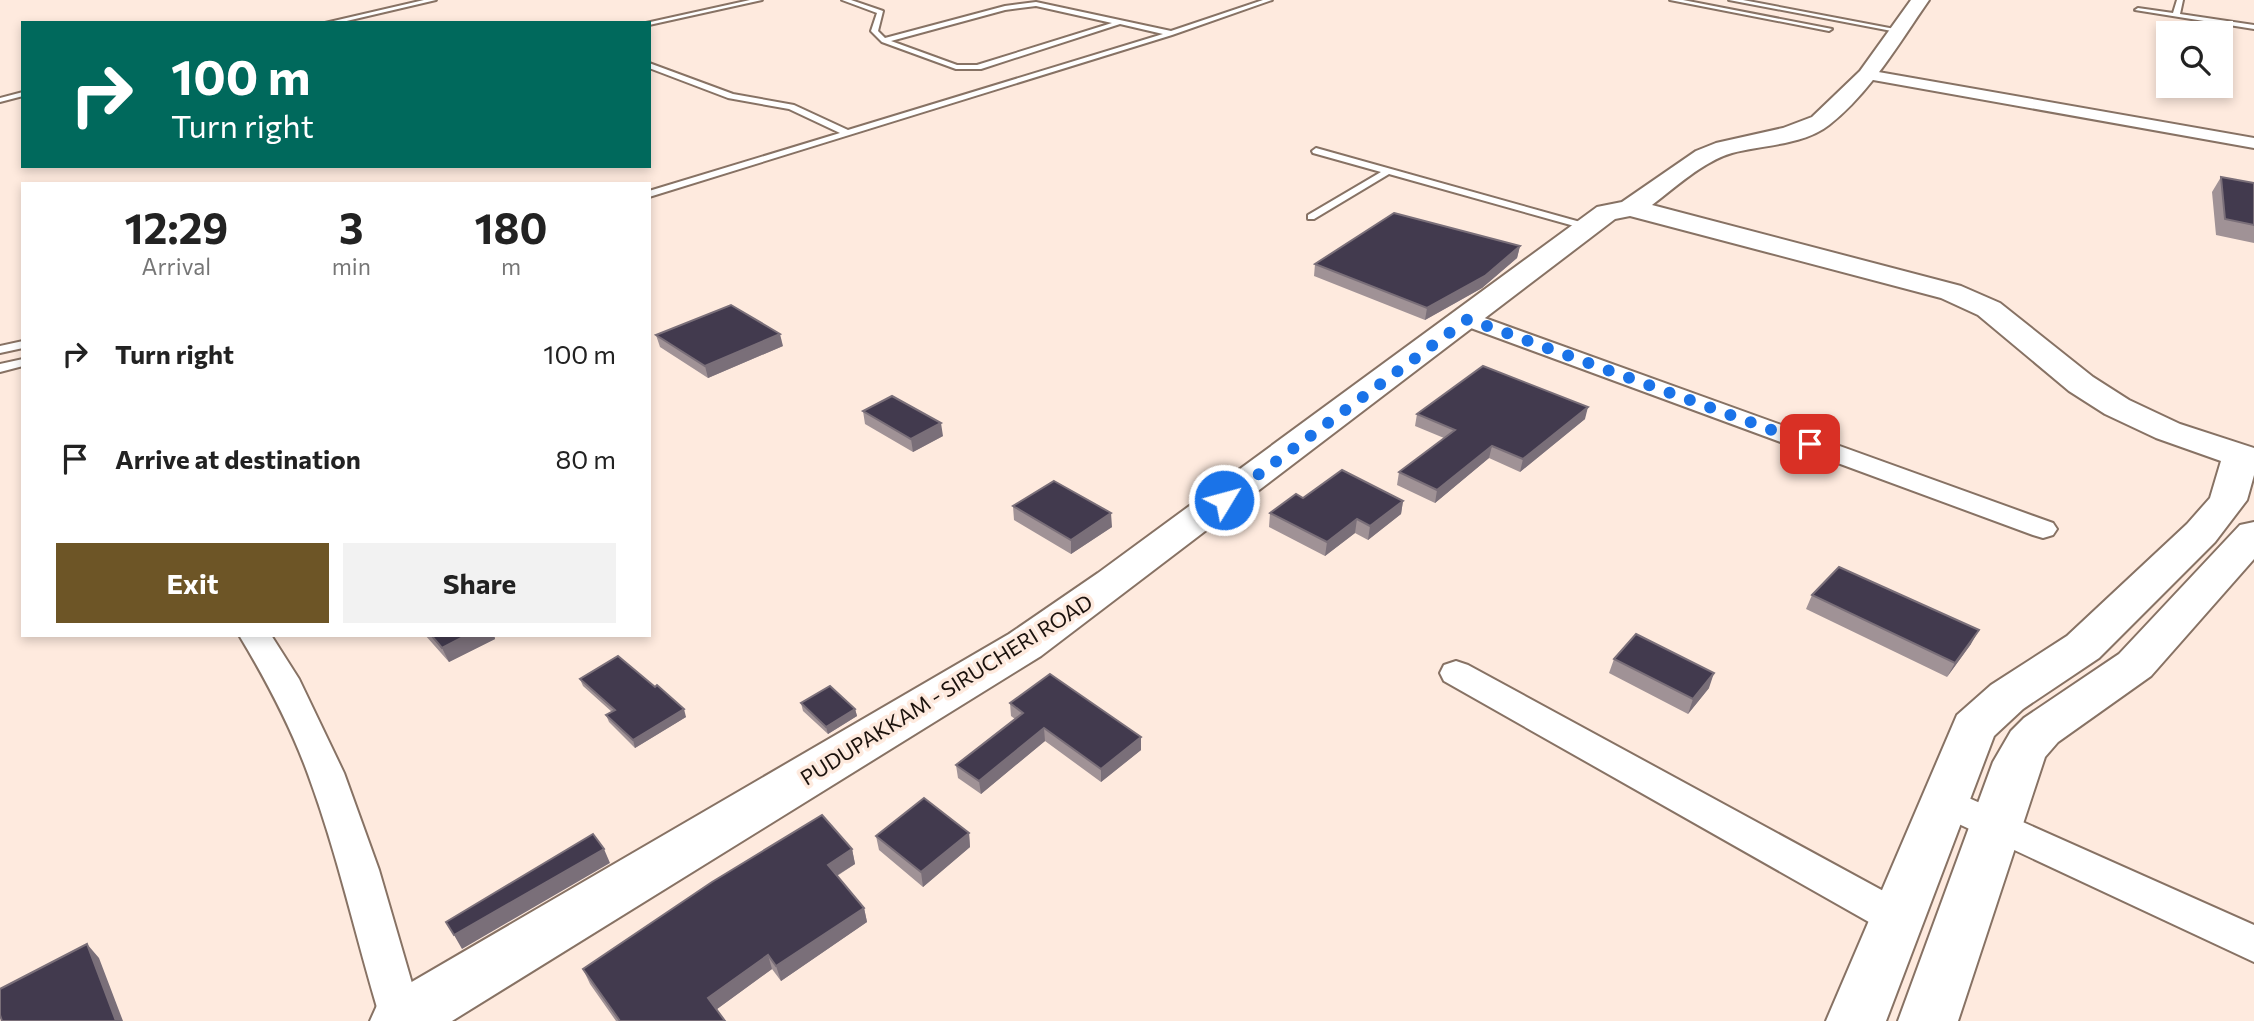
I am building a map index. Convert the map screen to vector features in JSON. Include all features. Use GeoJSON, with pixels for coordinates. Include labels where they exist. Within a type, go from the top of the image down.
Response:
{"type":"FeatureCollection","features":[{"type":"Feature","properties":{"kind":"street","name":"PUDUPAKKAM - SIRUCHERI ROAD"},"geometry":{"type":"LineString","coordinates":[[401,1021],[1025,645],[1113,583],[1606,213],[1630,208],[1704,156],[1724,148],[1789,134],[1820,122],[1867,75],[1919,0]]}},
{"type":"Feature","properties":{"kind":"street"},"geometry":{"type":"LineString","coordinates":[[1867,75],[2254,143]]}},
{"type":"Feature","properties":{"kind":"street"},"geometry":{"type":"LineString","coordinates":[[1630,208],[1951,292],[1989,309],[2081,384],[2117,407],[2168,431],[2248,458],[2228,500],[2201,533],[2083,647],[2007,697],[1974,727],[1856,1021]]}},
{"type":"Feature","properties":{"kind":"street"},"geometry":{"type":"LineString","coordinates":[[1468,319],[2043,529]]}},
{"type":"Feature","properties":{"kind":"street"},"geometry":{"type":"LineString","coordinates":[[1928,1021],[2017,762],[2028,744],[2041,730],[2135,664],[2239,555],[2254,534]]}},
{"type":"Feature","properties":{"kind":"street"},"geometry":{"type":"LineString","coordinates":[[257,637],[284,677],[344,816],[401,1021]]}},
{"type":"Feature","properties":{"kind":"street"},"geometry":{"type":"LineString","coordinates":[[1456,673],[1897,918]]}},
{"type":"Feature","properties":{"kind":"street"},"geometry":{"type":"LineString","coordinates":[[1944,802],[2254,944]]}},
{"type":"Feature","properties":{"kind":"lane"},"geometry":{"type":"LineString","coordinates":[[337,21],[433,0]]}},
{"type":"Feature","properties":{"kind":"lane"},"geometry":{"type":"LineString","coordinates":[[651,23],[759,0]]}},
{"type":"Feature","properties":{"kind":"lane"},"geometry":{"type":"LineString","coordinates":[[845,0],[881,12],[874,31],[884,41],[956,67],[978,67],[1118,23]]}},
{"type":"Feature","properties":{"kind":"lane"},"geometry":{"type":"LineString","coordinates":[[651,193],[1170,34],[1269,0]]}},
{"type":"Feature","properties":{"kind":"lane"},"geometry":{"type":"LineString","coordinates":[[1672,0],[1829,29]]}},
{"type":"Feature","properties":{"kind":"lane"},"geometry":{"type":"LineString","coordinates":[[1732,0],[1901,27]]}},
{"type":"Feature","properties":{"kind":"lane"},"geometry":{"type":"LineString","coordinates":[[1775,0],[1901,27]]}},
{"type":"Feature","properties":{"kind":"lane"},"geometry":{"type":"LineString","coordinates":[[2176,16],[2180,0]]}},
{"type":"Feature","properties":{"kind":"lane"},"geometry":{"type":"LineString","coordinates":[[884,41],[1005,9],[1036,4],[1170,34]]}},
{"type":"Feature","properties":{"kind":"lane"},"geometry":{"type":"LineString","coordinates":[[2137,10],[2254,27]]}},
{"type":"Feature","properties":{"kind":"lane"},"geometry":{"type":"LineString","coordinates":[[651,66],[731,96],[791,107],[847,133]]}},
{"type":"Feature","properties":{"kind":"lane"},"geometry":{"type":"LineString","coordinates":[[0,100],[21,95]]}},
{"type":"Feature","properties":{"kind":"lane"},"geometry":{"type":"LineString","coordinates":[[1316,151],[1588,227]]}},
{"type":"Feature","properties":{"kind":"lane"},"geometry":{"type":"LineString","coordinates":[[1311,217],[1387,172]]}},
{"type":"Feature","properties":{"kind":"lane"},"geometry":{"type":"LineString","coordinates":[[0,349],[21,344]]}},
{"type":"Feature","properties":{"kind":"lane"},"geometry":{"type":"LineString","coordinates":[[0,368],[21,363]]}},
{"type":"Feature","properties":{"kind":"building"},"geometry":{"type":"Polygon","coordinates":[[[2221,177],[2254,183],[2254,225],[2225,219],[2221,177]]]}},
{"type":"Feature","properties":{"kind":"building"},"geometry":{"type":"Polygon","coordinates":[[[1394,213],[1520,246],[1485,276],[1427,308],[1315,264],[1394,213]]]}},
{"type":"Feature","properties":{"kind":"building"},"geometry":{"type":"Polygon","coordinates":[[[731,305],[780,334],[705,366],[656,335],[731,305]]]}},
{"type":"Feature","properties":{"kind":"building"},"geometry":{"type":"Polygon","coordinates":[[[1483,366],[1588,407],[1523,459],[1492,446],[1437,490],[1399,472],[1455,430],[1417,414],[1483,366]]]}},
{"type":"Feature","properties":{"kind":"building"},"geometry":{"type":"Polygon","coordinates":[[[892,396],[941,423],[911,439],[863,411],[892,396]]]}},
{"type":"Feature","properties":{"kind":"building"},"geometry":{"type":"Polygon","coordinates":[[[1342,470],[1403,501],[1370,526],[1357,519],[1327,542],[1270,513],[1296,494],[1303,498],[1342,470]]]}},
{"type":"Feature","properties":{"kind":"building"},"geometry":{"type":"Polygon","coordinates":[[[1054,481],[1111,513],[1071,540],[1013,506],[1054,481]]]}},
{"type":"Feature","properties":{"kind":"building"},"geometry":{"type":"Polygon","coordinates":[[[1839,567],[1979,630],[1955,663],[1812,595],[1839,567]]]}},
{"type":"Feature","properties":{"kind":"building"},"geometry":{"type":"Polygon","coordinates":[[[1636,634],[1714,673],[1693,699],[1614,659],[1636,634]]]}},
{"type":"Feature","properties":{"kind":"building"},"geometry":{"type":"Polygon","coordinates":[[[433,637],[463,637],[442,648],[433,637]]]}},
{"type":"Feature","properties":{"kind":"building"},"geometry":{"type":"Polygon","coordinates":[[[618,656],[684,709],[633,740],[606,715],[615,710],[580,679],[618,656]]]}},
{"type":"Feature","properties":{"kind":"building"},"geometry":{"type":"Polygon","coordinates":[[[1050,674],[1141,737],[1101,769],[1044,728],[979,781],[956,765],[1023,713],[1010,703],[1050,674]]]}},
{"type":"Feature","properties":{"kind":"building"},"geometry":{"type":"Polygon","coordinates":[[[830,686],[855,709],[826,727],[801,703],[830,686]]]}},
{"type":"Feature","properties":{"kind":"building"},"geometry":{"type":"Polygon","coordinates":[[[924,798],[969,833],[921,872],[876,836],[924,798]]]}},
{"type":"Feature","properties":{"kind":"building"},"geometry":{"type":"Polygon","coordinates":[[[822,815],[852,849],[828,865],[864,908],[776,966],[768,955],[708,998],[725,1021],[620,1021],[583,969],[712,882],[822,815]]]}},
{"type":"Feature","properties":{"kind":"building"},"geometry":{"type":"Polygon","coordinates":[[[593,834],[604,849],[454,935],[446,922],[593,834]]]}},
{"type":"Feature","properties":{"kind":"building"},"geometry":{"type":"Polygon","coordinates":[[[87,944],[116,1021],[2,1021],[0,989],[87,944]]]}},
{"type":"Feature","properties":{"kind":"route"},"geometry":{"type":"LineString","coordinates":[[1224,500],[1468,319],[1810,444]]}}]}
